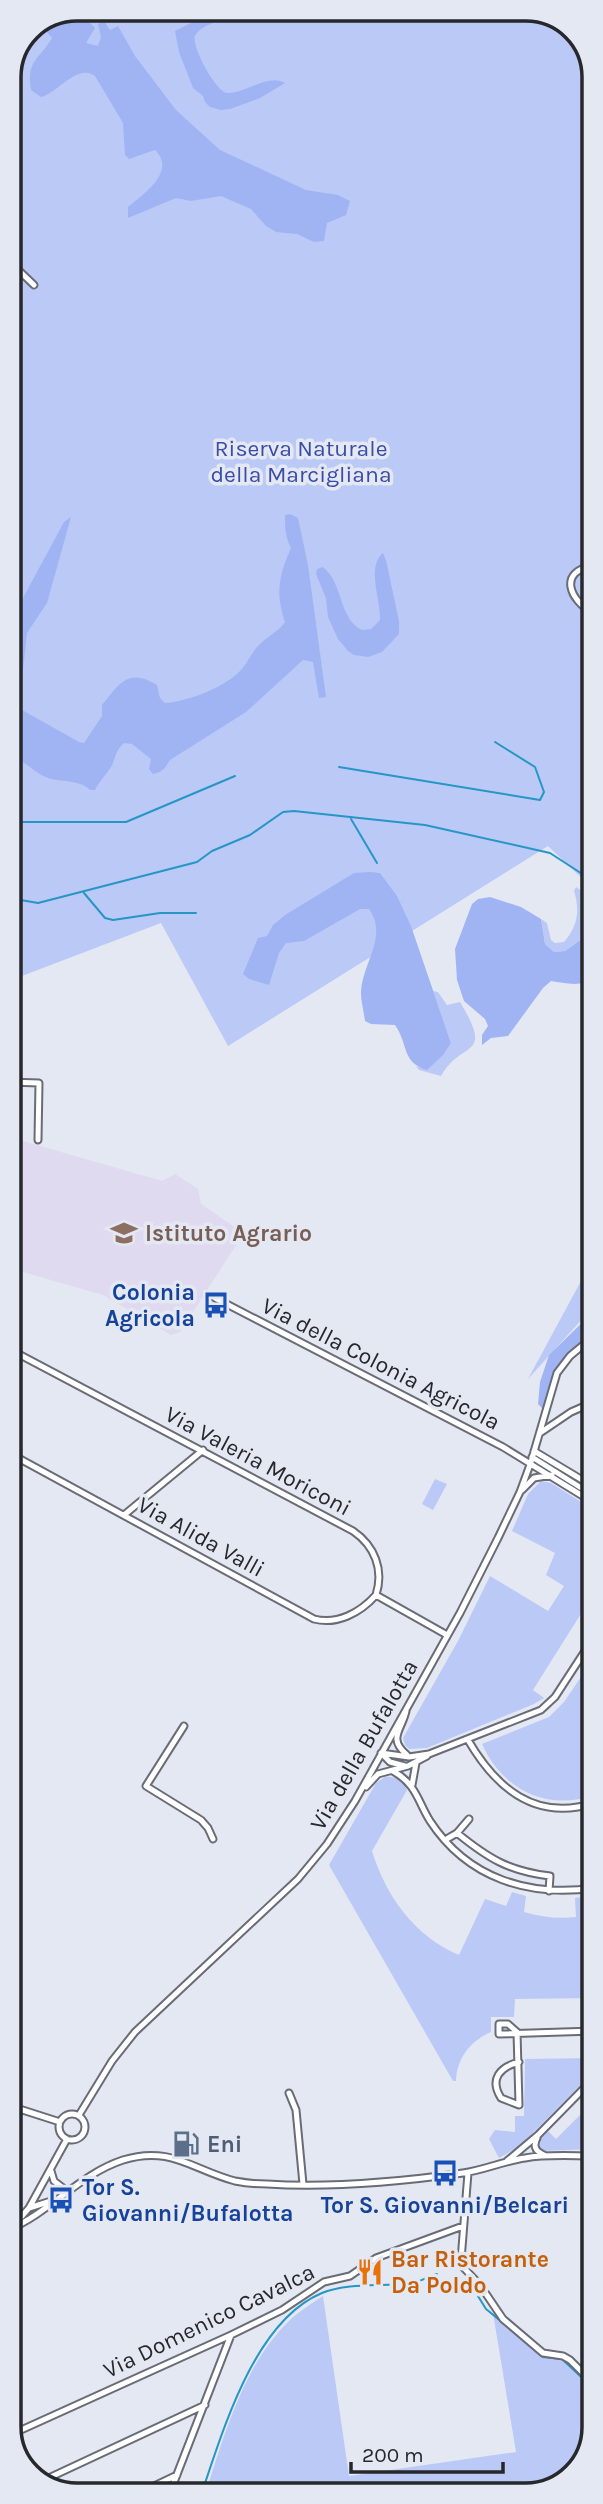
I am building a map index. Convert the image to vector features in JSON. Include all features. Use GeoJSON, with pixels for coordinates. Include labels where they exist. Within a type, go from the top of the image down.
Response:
{"type":"FeatureCollection","features":[{"type":"Feature","properties":{"kind":"street"},"geometry":{"type":"LineString","coordinates":[[21,273],[34,285]]}},
{"type":"Feature","properties":{"kind":"street"},"geometry":{"type":"LineString","coordinates":[[582,570],[573,578],[571,590],[582,605]]}},
{"type":"Feature","properties":{"kind":"street"},"geometry":{"type":"LineString","coordinates":[[21,1082],[39,1083],[38,1140]]}},
{"type":"Feature","properties":{"kind":"street","name":"Via della Colonia Agricola"},"geometry":{"type":"LineString","coordinates":[[215,1298],[532,1457]]}},
{"type":"Feature","properties":{"kind":"street","name":"Via della Bufalotta"},"geometry":{"type":"LineString","coordinates":[[21,2217],[51,2171],[67,2139],[76,2139],[84,2132],[84,2122],[79,2115],[107,2069],[135,2032],[306,1871],[355,1801],[447,1635],[520,1492],[557,1373],[582,1346]]}},
{"type":"Feature","properties":{"kind":"street","name":"Via Valeria Moriconi"},"geometry":{"type":"LineString","coordinates":[[21,1355],[353,1531],[366,1541],[374,1553],[379,1583],[376,1595]]}},
{"type":"Feature","properties":{"kind":"street"},"geometry":{"type":"LineString","coordinates":[[540,1433],[582,1407]]}},
{"type":"Feature","properties":{"kind":"street"},"geometry":{"type":"LineString","coordinates":[[124,1515],[203,1450]]}},
{"type":"Feature","properties":{"kind":"street"},"geometry":{"type":"LineString","coordinates":[[532,1457],[552,1475],[582,1495]]}},
{"type":"Feature","properties":{"kind":"street"},"geometry":{"type":"LineString","coordinates":[[532,1457],[582,1481]]}},
{"type":"Feature","properties":{"kind":"street"},"geometry":{"type":"LineString","coordinates":[[532,1457],[582,1488]]}},
{"type":"Feature","properties":{"kind":"street","name":"Via Alida Valli"},"geometry":{"type":"LineString","coordinates":[[21,1460],[314,1619],[327,1622],[344,1618],[365,1606],[376,1595]]}},
{"type":"Feature","properties":{"kind":"street"},"geometry":{"type":"LineString","coordinates":[[520,1492],[534,1478],[552,1475]]}},
{"type":"Feature","properties":{"kind":"street"},"geometry":{"type":"LineString","coordinates":[[376,1595],[447,1635]]}},
{"type":"Feature","properties":{"kind":"street"},"geometry":{"type":"LineString","coordinates":[[381,1753],[409,1757],[429,1754],[545,1708],[557,1695],[582,1656]]}},
{"type":"Feature","properties":{"kind":"street"},"geometry":{"type":"LineString","coordinates":[[407,1706],[396,1738],[400,1748],[409,1757]]}},
{"type":"Feature","properties":{"kind":"street"},"geometry":{"type":"LineString","coordinates":[[184,1726],[146,1786],[201,1820],[213,1839]]}},
{"type":"Feature","properties":{"kind":"street"},"geometry":{"type":"LineString","coordinates":[[468,1740],[490,1774],[521,1798],[557,1809],[582,1806]]}},
{"type":"Feature","properties":{"kind":"street"},"geometry":{"type":"LineString","coordinates":[[381,1753],[390,1762],[408,1766]]}},
{"type":"Feature","properties":{"kind":"street"},"geometry":{"type":"LineString","coordinates":[[355,1801],[375,1776],[416,1763],[429,1754]]}},
{"type":"Feature","properties":{"kind":"street"},"geometry":{"type":"LineString","coordinates":[[412,1785],[416,1763]]}},
{"type":"Feature","properties":{"kind":"street"},"geometry":{"type":"LineString","coordinates":[[393,1771],[412,1785],[429,1819],[445,1840],[470,1862],[500,1880],[515,1885],[549,1891],[582,1889]]}},
{"type":"Feature","properties":{"kind":"street"},"geometry":{"type":"LineString","coordinates":[[445,1840],[457,1833],[469,1819]]}},
{"type":"Feature","properties":{"kind":"street"},"geometry":{"type":"LineString","coordinates":[[457,1833],[485,1855],[507,1867],[524,1873],[550,1876],[549,1891]]}},
{"type":"Feature","properties":{"kind":"street"},"geometry":{"type":"LineString","coordinates":[[519,2062],[507,2065],[496,2076],[495,2085],[500,2098],[519,2105],[519,2062],[517,2032],[582,2031]]}},
{"type":"Feature","properties":{"kind":"street"},"geometry":{"type":"LineString","coordinates":[[504,2163],[538,2135],[582,2090]]}},
{"type":"Feature","properties":{"kind":"street"},"geometry":{"type":"LineString","coordinates":[[289,2093],[296,2110],[303,2184]]}},
{"type":"Feature","properties":{"kind":"street"},"geometry":{"type":"LineString","coordinates":[[21,2110],[60,2122]]}},
{"type":"Feature","properties":{"kind":"street"},"geometry":{"type":"LineString","coordinates":[[60,2122],[67,2115],[79,2115]]}},
{"type":"Feature","properties":{"kind":"street"},"geometry":{"type":"LineString","coordinates":[[60,2122],[61,2133],[67,2139]]}},
{"type":"Feature","properties":{"kind":"street"},"geometry":{"type":"LineString","coordinates":[[538,2135],[535,2148],[538,2153],[548,2156]]}},
{"type":"Feature","properties":{"kind":"street"},"geometry":{"type":"LineString","coordinates":[[21,2225],[67,2191],[123,2160],[158,2154],[237,2181],[268,2184],[382,2183],[468,2173],[525,2158],[582,2156]]}},
{"type":"Feature","properties":{"kind":"street"},"geometry":{"type":"LineString","coordinates":[[51,2171],[54,2181],[67,2191]]}},
{"type":"Feature","properties":{"kind":"street"},"geometry":{"type":"LineString","coordinates":[[468,2173],[462,2265],[480,2285],[497,2312],[540,2351],[568,2358],[582,2372]]}},
{"type":"Feature","properties":{"kind":"street"},"geometry":{"type":"LineString","coordinates":[[29,2208],[57,2198]]}},
{"type":"Feature","properties":{"kind":"street","name":"Via Domenico Cavalca"},"geometry":{"type":"LineString","coordinates":[[21,2430],[231,2336],[282,2310],[324,2282],[350,2276],[376,2258],[463,2226]]}},
{"type":"Feature","properties":{"kind":"street"},"geometry":{"type":"LineString","coordinates":[[174,2483],[231,2336]]}},
{"type":"Feature","properties":{"kind":"street"},"geometry":{"type":"LineString","coordinates":[[51,2477],[205,2405]]}},
{"type":"Feature","properties":{"kind":"street"},"geometry":{"type":"LineString","coordinates":[[160,2483],[177,2475]]}},
{"type":"Feature","properties":{"kind":"shaded area"},"geometry":{"type":"Polygon","coordinates":[[[88,21],[95,28],[86,43],[98,46],[101,37],[98,24],[104,21],[110,30],[118,26],[135,56],[176,110],[220,150],[306,190],[338,195],[350,201],[346,215],[327,223],[324,241],[314,242],[297,234],[276,232],[266,226],[251,209],[221,196],[191,201],[176,198],[128,218],[128,207],[156,182],[162,166],[161,158],[155,150],[129,159],[125,155],[123,123],[95,76],[81,73],[41,97],[31,90],[32,66],[52,38],[46,31],[66,22],[88,21]]]}},
{"type":"Feature","properties":{"kind":"shaded area"},"geometry":{"type":"Polygon","coordinates":[[[195,21],[218,21],[198,32],[195,41],[201,59],[223,91],[235,92],[272,80],[285,83],[260,98],[230,109],[210,107],[203,96],[193,88],[179,52],[175,31],[195,21]]]}},
{"type":"Feature","properties":{"kind":"shaded area"},"geometry":{"type":"Polygon","coordinates":[[[285,515],[298,518],[308,565],[326,697],[319,698],[313,662],[303,660],[246,712],[170,760],[159,772],[153,774],[149,769],[151,759],[132,744],[124,743],[95,790],[48,778],[21,761],[21,704],[22,710],[84,743],[102,716],[102,705],[125,680],[139,678],[157,685],[160,698],[165,703],[194,697],[215,688],[243,668],[257,647],[285,622],[279,593],[291,548],[286,536],[285,515]]]}},
{"type":"Feature","properties":{"kind":"shaded area"},"geometry":{"type":"Polygon","coordinates":[[[71,517],[47,603],[27,633],[21,688],[21,602],[64,522],[71,517]]]}},
{"type":"Feature","properties":{"kind":"shaded area"},"geometry":{"type":"Polygon","coordinates":[[[383,553],[399,621],[399,634],[382,652],[368,657],[354,655],[338,639],[328,617],[326,598],[316,574],[317,569],[323,567],[330,574],[354,625],[362,630],[371,629],[380,620],[375,575],[378,559],[383,553]]]}},
{"type":"Feature","properties":{"kind":"shaded area"},"geometry":{"type":"Polygon","coordinates":[[[354,873],[380,873],[397,896],[411,926],[451,1043],[427,1070],[409,1058],[395,1025],[371,1024],[365,1021],[362,983],[376,930],[369,909],[360,909],[304,941],[286,943],[279,953],[269,985],[249,979],[243,974],[258,938],[267,936],[273,925],[285,915],[354,873]]]}},
{"type":"Feature","properties":{"kind":"shaded area"},"geometry":{"type":"Polygon","coordinates":[[[490,897],[521,907],[541,919],[545,944],[554,952],[565,951],[582,939],[582,983],[551,981],[508,1036],[491,1038],[482,1045],[482,1035],[488,1026],[485,1019],[464,1001],[457,980],[455,949],[472,904],[478,899],[490,897]]]}},
{"type":"Feature","properties":{"kind":"shaded area","name":"Istituto Agrario"},"geometry":{"type":"Polygon","coordinates":[[[21,1140],[162,1181],[175,1174],[198,1189],[201,1204],[236,1228],[240,1239],[180,1332],[171,1335],[103,1295],[21,1271],[21,1140]]]}},
{"type":"Feature","properties":{"kind":"shaded area"},"geometry":{"type":"Polygon","coordinates":[[[582,1323],[582,1344],[559,1366],[543,1409],[538,1404],[540,1382],[549,1355],[582,1323]]]}},
{"type":"Feature","properties":{"kind":"green space","name":"Riserva Naturale della Marcigliana"},"geometry":{"type":"Polygon","coordinates":[[[77,21],[530,21],[547,25],[570,43],[579,59],[582,77],[582,878],[548,846],[228,1046],[161,923],[21,976],[21,77],[25,56],[37,37],[46,30],[66,22],[77,21]]]}},
{"type":"Feature","properties":{"kind":"green space"},"geometry":{"type":"Polygon","coordinates":[[[576,887],[582,891],[582,939],[565,951],[554,952],[545,944],[541,919],[547,923],[551,940],[555,943],[564,942],[576,918],[576,887]]]}},
{"type":"Feature","properties":{"kind":"green space"},"geometry":{"type":"Polygon","coordinates":[[[433,991],[438,992],[447,1005],[460,1002],[475,1033],[475,1041],[471,1047],[457,1057],[441,1076],[419,1070],[416,1066],[427,1069],[451,1043],[433,991]]]}},
{"type":"Feature","properties":{"kind":"green space"},"geometry":{"type":"Polygon","coordinates":[[[582,1279],[582,1319],[528,1379],[582,1279]]]}},
{"type":"Feature","properties":{"kind":"green space"},"geometry":{"type":"Polygon","coordinates":[[[435,1479],[447,1484],[433,1510],[422,1504],[435,1479]]]}},
{"type":"Feature","properties":{"kind":"green space"},"geometry":{"type":"Polygon","coordinates":[[[541,1481],[551,1483],[582,1502],[582,1612],[533,1690],[544,1698],[427,1748],[409,1749],[403,1738],[458,1641],[490,1576],[548,1611],[564,1586],[546,1575],[555,1553],[512,1531],[528,1494],[541,1481]]]}},
{"type":"Feature","properties":{"kind":"green space"},"geometry":{"type":"Polygon","coordinates":[[[582,1675],[582,1799],[559,1801],[528,1793],[514,1784],[501,1773],[482,1744],[549,1717],[564,1702],[582,1675]]]}},
{"type":"Feature","properties":{"kind":"green space"},"geometry":{"type":"Polygon","coordinates":[[[385,1777],[392,1777],[398,1779],[407,1790],[372,1851],[378,1868],[404,1913],[415,1926],[443,1947],[459,1955],[485,1899],[506,1906],[512,1892],[526,1896],[524,1912],[569,1918],[576,1917],[575,1898],[582,1897],[582,1998],[515,1999],[514,2017],[491,2017],[491,2032],[477,2040],[466,2051],[459,2065],[456,2081],[453,2081],[329,1865],[376,1783],[385,1777]]]}},
{"type":"Feature","properties":{"kind":"green space"},"geometry":{"type":"Polygon","coordinates":[[[582,2058],[582,2083],[520,2146],[499,2158],[489,2139],[495,2130],[515,2132],[515,2116],[524,2116],[525,2059],[582,2058]]]}},
{"type":"Feature","properties":{"kind":"green space"},"geometry":{"type":"Polygon","coordinates":[[[582,2113],[582,2149],[540,2151],[537,2146],[538,2141],[548,2131],[556,2139],[582,2113]]]}},
{"type":"Feature","properties":{"kind":"green space"},"geometry":{"type":"Polygon","coordinates":[[[323,2296],[349,2476],[516,2452],[493,2313],[532,2347],[563,2357],[582,2375],[582,2434],[574,2455],[557,2474],[537,2482],[526,2483],[209,2483],[247,2381],[272,2340],[300,2311],[323,2296]]]}},
{"type":"Feature","properties":{"kind":"waterway"},"geometry":{"type":"LineString","coordinates":[[339,767],[540,800],[544,792],[535,767],[495,742]]}},
{"type":"Feature","properties":{"kind":"waterway"},"geometry":{"type":"LineString","coordinates":[[21,822],[126,822],[235,776]]}},
{"type":"Feature","properties":{"kind":"waterway"},"geometry":{"type":"LineString","coordinates":[[21,900],[38,903],[197,862],[212,851],[250,835],[283,812],[294,811],[425,825],[550,853],[582,874]]}},
{"type":"Feature","properties":{"kind":"waterway"},"geometry":{"type":"LineString","coordinates":[[351,819],[377,863]]}},
{"type":"Feature","properties":{"kind":"waterway"},"geometry":{"type":"LineString","coordinates":[[84,893],[105,918],[113,920],[160,913],[196,913]]}},
{"type":"Feature","properties":{"kind":"waterway"},"geometry":{"type":"LineString","coordinates":[[205,2483],[244,2380],[278,2327],[298,2307],[322,2293],[333,2290],[412,2283],[437,2274]]}},
{"type":"Feature","properties":{"kind":"waterway"},"geometry":{"type":"LineString","coordinates":[[468,2280],[486,2309],[519,2336]]}},
{"type":"Feature","properties":{"kind":"waterway"},"geometry":{"type":"LineString","coordinates":[[528,2344],[543,2357],[562,2359],[582,2378]]}},
{"type":"Feature","properties":{"kind":"place","name":"Istituto Agrario"},"geometry":{"type":"Point","coordinates":[124,1233]}},
{"type":"Feature","properties":{"kind":"place","name":"Colonia Agricola"},"geometry":{"type":"Point","coordinates":[216,1305]}},
{"type":"Feature","properties":{"kind":"place","name":"Eni"},"geometry":{"type":"Point","coordinates":[186,2144]}},
{"type":"Feature","properties":{"kind":"place","name":"Tor S. Giovanni/Belcari"},"geometry":{"type":"Point","coordinates":[445,2173]}},
{"type":"Feature","properties":{"kind":"place","name":"Tor S. Giovanni/Bufalotta"},"geometry":{"type":"Point","coordinates":[61,2200]}},
{"type":"Feature","properties":{"kind":"place","name":"Bar Ristorante Da Poldo"},"geometry":{"type":"Point","coordinates":[370,2272]}}]}
